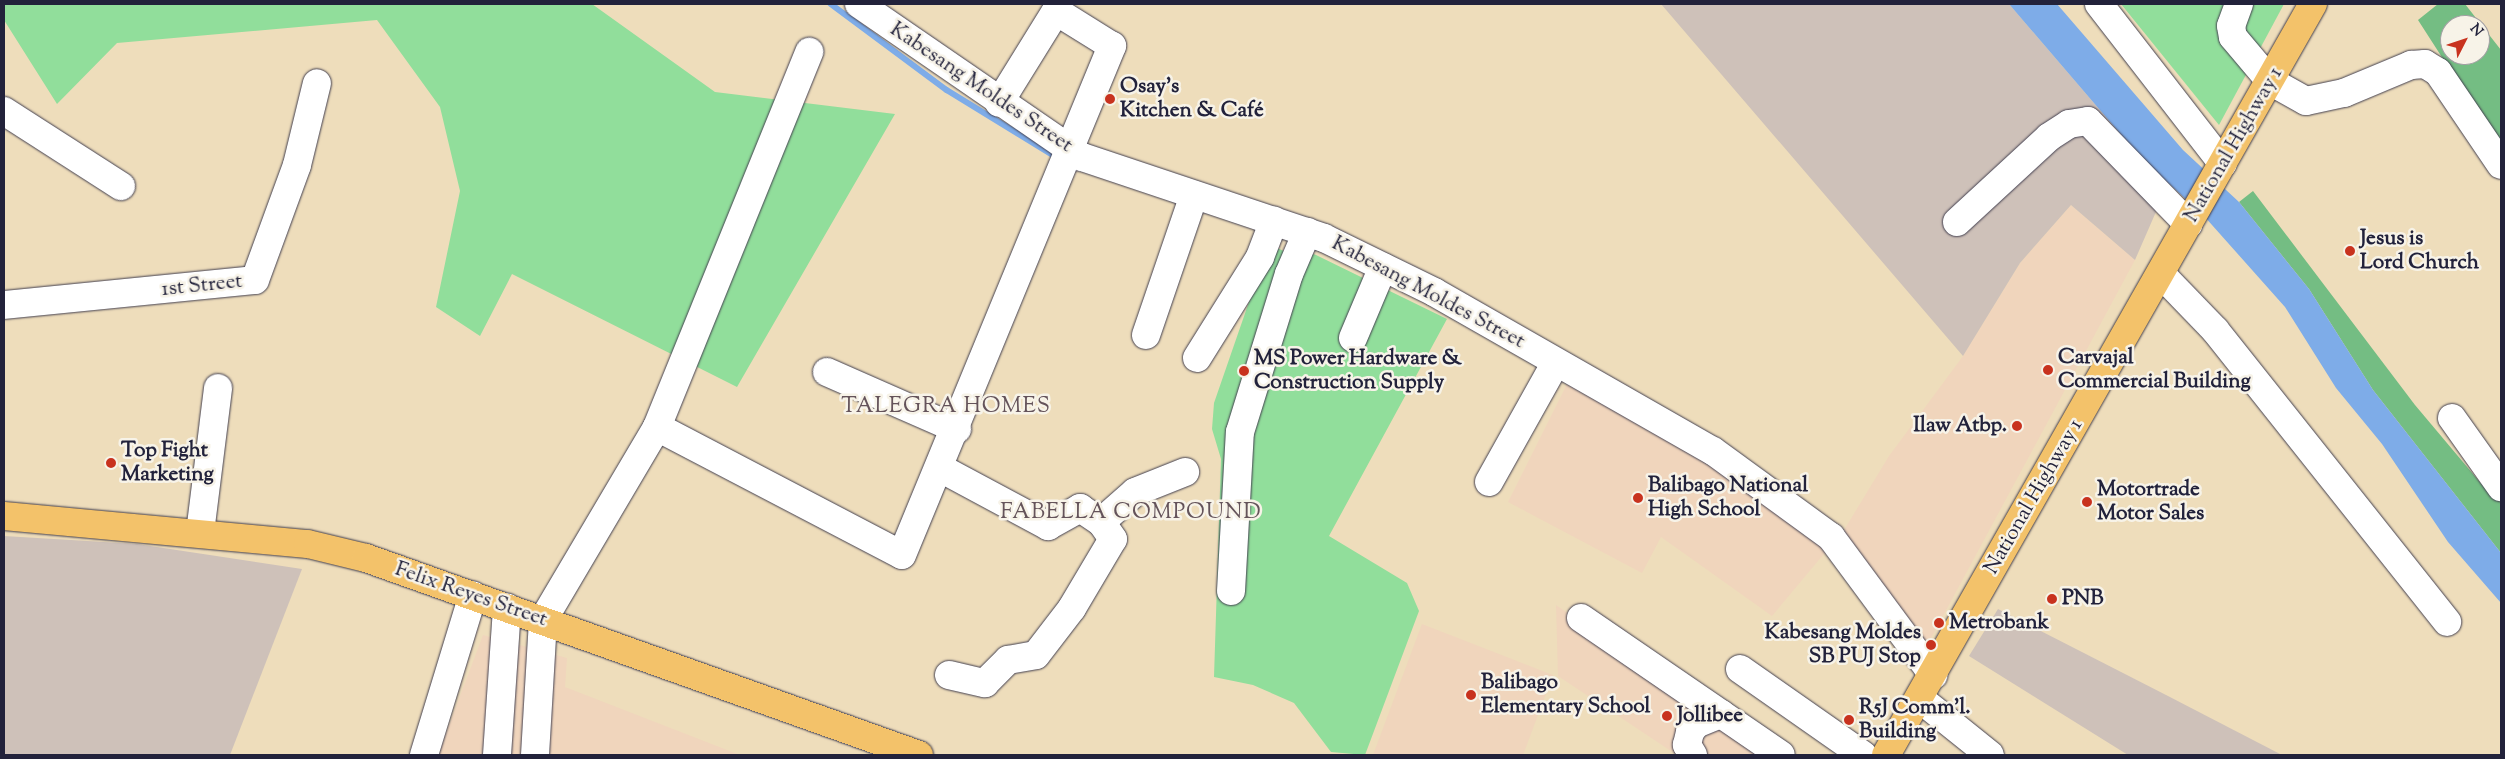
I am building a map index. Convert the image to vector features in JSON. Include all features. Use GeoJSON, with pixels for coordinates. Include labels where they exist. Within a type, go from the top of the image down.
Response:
{"type":"FeatureCollection","features":[{"type":"Feature","properties":{"kind":"main road","name":"National Highway 1"},"geometry":{"type":"LineString","coordinates":[[1886,755],[2314,4]]}},
{"type":"Feature","properties":{"kind":"main road","name":"Felix Reyes Street"},"geometry":{"type":"LineString","coordinates":[[4,516],[308,544],[366,558],[919,755]]}},
{"type":"Feature","properties":{"kind":"street","name":"Kabesang Moldes Street"},"geometry":{"type":"LineString","coordinates":[[859,4],[999,103],[1066,157],[1194,195],[1307,232],[1383,267],[1713,451],[1831,537],[1933,675]]}},
{"type":"Feature","properties":{"kind":"street"},"geometry":{"type":"LineString","coordinates":[[2099,4],[2220,169]]}},
{"type":"Feature","properties":{"kind":"street"},"geometry":{"type":"LineString","coordinates":[[2239,4],[2231,26],[2233,37],[2270,81],[2306,101],[2344,93],[2411,65],[2424,64],[2438,72],[2465,108],[2501,166]]}},
{"type":"Feature","properties":{"kind":"street"},"geometry":{"type":"LineString","coordinates":[[657,427],[899,556],[957,429],[1112,46],[1058,7],[999,103]]}},
{"type":"Feature","properties":{"kind":"street"},"geometry":{"type":"LineString","coordinates":[[535,755],[543,620],[657,427],[809,52]]}},
{"type":"Feature","properties":{"kind":"street","name":"1st Street"},"geometry":{"type":"LineString","coordinates":[[4,306],[255,280],[297,166],[316,83]]}},
{"type":"Feature","properties":{"kind":"street"},"geometry":{"type":"LineString","coordinates":[[4,111],[121,186]]}},
{"type":"Feature","properties":{"kind":"street"},"geometry":{"type":"LineString","coordinates":[[1957,222],[2049,137],[2069,124],[2088,121],[2192,217]]}},
{"type":"Feature","properties":{"kind":"street"},"geometry":{"type":"LineString","coordinates":[[1146,335],[1194,195]]}},
{"type":"Feature","properties":{"kind":"street"},"geometry":{"type":"LineString","coordinates":[[1197,358],[1260,257],[1274,220]]}},
{"type":"Feature","properties":{"kind":"street"},"geometry":{"type":"LineString","coordinates":[[1231,591],[1240,432],[1289,274],[1307,232]]}},
{"type":"Feature","properties":{"kind":"street"},"geometry":{"type":"LineString","coordinates":[[1353,338],[1383,267]]}},
{"type":"Feature","properties":{"kind":"street"},"geometry":{"type":"LineString","coordinates":[[2161,274],[2215,330],[2447,622]]}},
{"type":"Feature","properties":{"kind":"street"},"geometry":{"type":"LineString","coordinates":[[1489,482],[1556,362]]}},
{"type":"Feature","properties":{"kind":"street"},"geometry":{"type":"LineString","coordinates":[[827,372],[957,429]]}},
{"type":"Feature","properties":{"kind":"street"},"geometry":{"type":"LineString","coordinates":[[200,533],[218,388]]}},
{"type":"Feature","properties":{"kind":"street"},"geometry":{"type":"LineString","coordinates":[[2452,418],[2501,487]]}},
{"type":"Feature","properties":{"kind":"street"},"geometry":{"type":"LineString","coordinates":[[940,468],[1048,526],[1080,508],[1101,522],[1113,539],[1072,608],[1036,654],[1008,660],[985,683],[949,675]]}},
{"type":"Feature","properties":{"kind":"street"},"geometry":{"type":"LineString","coordinates":[[1101,522],[1135,492],[1185,472]]}},
{"type":"Feature","properties":{"kind":"street"},"geometry":{"type":"LineString","coordinates":[[424,755],[473,595]]}},
{"type":"Feature","properties":{"kind":"street"},"geometry":{"type":"LineString","coordinates":[[496,755],[507,607]]}},
{"type":"Feature","properties":{"kind":"street"},"geometry":{"type":"LineString","coordinates":[[1582,618],[1781,755]]}},
{"type":"Feature","properties":{"kind":"street"},"geometry":{"type":"LineString","coordinates":[[1740,669],[1862,755]]}},
{"type":"Feature","properties":{"kind":"street"},"geometry":{"type":"LineString","coordinates":[[1919,698],[1990,755]]}},
{"type":"Feature","properties":{"kind":"street"},"geometry":{"type":"LineString","coordinates":[[1693,755],[1687,744],[1690,732],[1702,721],[1721,714]]}},
{"type":"Feature","properties":{"kind":"shaded area"},"geometry":{"type":"Polygon","coordinates":[[[1661,4],[2009,4],[2141,158],[2169,182],[2135,260],[2071,205],[2020,263],[1963,356],[1661,4]]]}},
{"type":"Feature","properties":{"kind":"shaded area"},"geometry":{"type":"Polygon","coordinates":[[[2071,205],[2135,260],[1923,653],[1841,535],[1889,456],[1963,356],[2020,263],[2071,205]]]}},
{"type":"Feature","properties":{"kind":"shaded area","name":"Balibago National High School"},"geometry":{"type":"Polygon","coordinates":[[[1570,378],[1686,443],[1828,549],[1772,616],[1661,537],[1642,573],[1508,502],[1570,378]]]}},
{"type":"Feature","properties":{"kind":"shaded area"},"geometry":{"type":"Polygon","coordinates":[[[4,536],[137,544],[302,569],[230,755],[4,755],[4,536]]]}},
{"type":"Feature","properties":{"kind":"shaded area","name":"Jollibee"},"geometry":{"type":"Polygon","coordinates":[[[1556,605],[1773,755],[1677,755],[1558,676],[1556,605]]]}},
{"type":"Feature","properties":{"kind":"shaded area"},"geometry":{"type":"Polygon","coordinates":[[[1998,609],[2282,755],[2128,755],[1969,656],[1998,609]]]}},
{"type":"Feature","properties":{"kind":"shaded area","name":"Balibago Elementary School"},"geometry":{"type":"Polygon","coordinates":[[[1422,624],[1553,675],[1523,755],[1373,755],[1422,624]]]}},
{"type":"Feature","properties":{"kind":"shaded area"},"geometry":{"type":"Polygon","coordinates":[[[483,635],[567,658],[565,687],[740,755],[438,755],[483,635]]]}},
{"type":"Feature","properties":{"kind":"green space"},"geometry":{"type":"Polygon","coordinates":[[[4,4],[592,4],[715,92],[895,114],[737,387],[512,274],[480,336],[436,307],[460,191],[440,107],[377,20],[117,43],[57,104],[4,20],[4,4]]]}},
{"type":"Feature","properties":{"kind":"green space"},"geometry":{"type":"Polygon","coordinates":[[[2121,4],[2284,4],[2219,125],[2121,4]]]}},
{"type":"Feature","properties":{"kind":"green space"},"geometry":{"type":"Polygon","coordinates":[[[2438,4],[2465,4],[2474,15],[2440,15],[2440,54],[2418,20],[2438,4]]]}},
{"type":"Feature","properties":{"kind":"green space"},"geometry":{"type":"Polygon","coordinates":[[[2490,36],[2501,50],[2501,149],[2447,65],[2490,65],[2490,36]]]}},
{"type":"Feature","properties":{"kind":"green space"},"geometry":{"type":"Polygon","coordinates":[[[2253,191],[2415,405],[2489,493],[2501,491],[2501,553],[2373,390],[2309,289],[2239,202],[2253,191]]]}},
{"type":"Feature","properties":{"kind":"green space"},"geometry":{"type":"Polygon","coordinates":[[[1269,244],[1292,255],[1302,250],[1316,255],[1447,319],[1329,536],[1407,583],[1419,611],[1365,755],[1331,752],[1294,703],[1253,685],[1214,677],[1221,459],[1212,429],[1214,403],[1269,244]]]}},
{"type":"Feature","properties":{"kind":"water"},"geometry":{"type":"Polygon","coordinates":[[[2009,4],[2057,4],[2183,150],[2239,202],[2309,289],[2373,390],[2501,553],[2501,603],[2448,542],[2382,444],[2336,388],[2285,307],[2204,216],[2141,158],[2009,4]]]}},
{"type":"Feature","properties":{"kind":"waterway"},"geometry":{"type":"LineString","coordinates":[[831,4],[947,90],[1058,158]]}},
{"type":"Feature","properties":{"kind":"place","name":"Osay's Kitchen & Café"},"geometry":{"type":"Point","coordinates":[1110,99]}},
{"type":"Feature","properties":{"kind":"place","name":"Jesus is Lord Church"},"geometry":{"type":"Point","coordinates":[2350,251]}},
{"type":"Feature","properties":{"kind":"place","name":"Carvajal Commercial Building"},"geometry":{"type":"Point","coordinates":[2048,370]}},
{"type":"Feature","properties":{"kind":"place","name":"MS Power Hardware & Construction Supply"},"geometry":{"type":"Point","coordinates":[1244,371]}},
{"type":"Feature","properties":{"kind":"place","name":"Ilaw Atbp."},"geometry":{"type":"Point","coordinates":[2017,426]}},
{"type":"Feature","properties":{"kind":"place","name":"Top Fight Marketing"},"geometry":{"type":"Point","coordinates":[111,463]}},
{"type":"Feature","properties":{"kind":"place","name":"Balibago National High School"},"geometry":{"type":"Point","coordinates":[1638,498]}},
{"type":"Feature","properties":{"kind":"place","name":"Motortrade Motor Sales"},"geometry":{"type":"Point","coordinates":[2087,502]}},
{"type":"Feature","properties":{"kind":"place","name":"PNB"},"geometry":{"type":"Point","coordinates":[2052,599]}},
{"type":"Feature","properties":{"kind":"place","name":"Metrobank"},"geometry":{"type":"Point","coordinates":[1939,623]}},
{"type":"Feature","properties":{"kind":"place","name":"Kabesang Moldes SB PUJ Stop"},"geometry":{"type":"Point","coordinates":[1931,645]}},
{"type":"Feature","properties":{"kind":"place","name":"Balibago Elementary School"},"geometry":{"type":"Point","coordinates":[1471,695]}},
{"type":"Feature","properties":{"kind":"place","name":"Jollibee"},"geometry":{"type":"Point","coordinates":[1667,716]}},
{"type":"Feature","properties":{"kind":"place","name":"R5J Comm'l. Building"},"geometry":{"type":"Point","coordinates":[1849,720]}},
{"type":"Feature","properties":{"kind":"district","name":"TALEGRA HOMES"},"geometry":{"type":"Point","coordinates":[946,408]}},
{"type":"Feature","properties":{"kind":"district","name":"FABELLA COMPOUND"},"geometry":{"type":"Point","coordinates":[1131,514]}}]}
